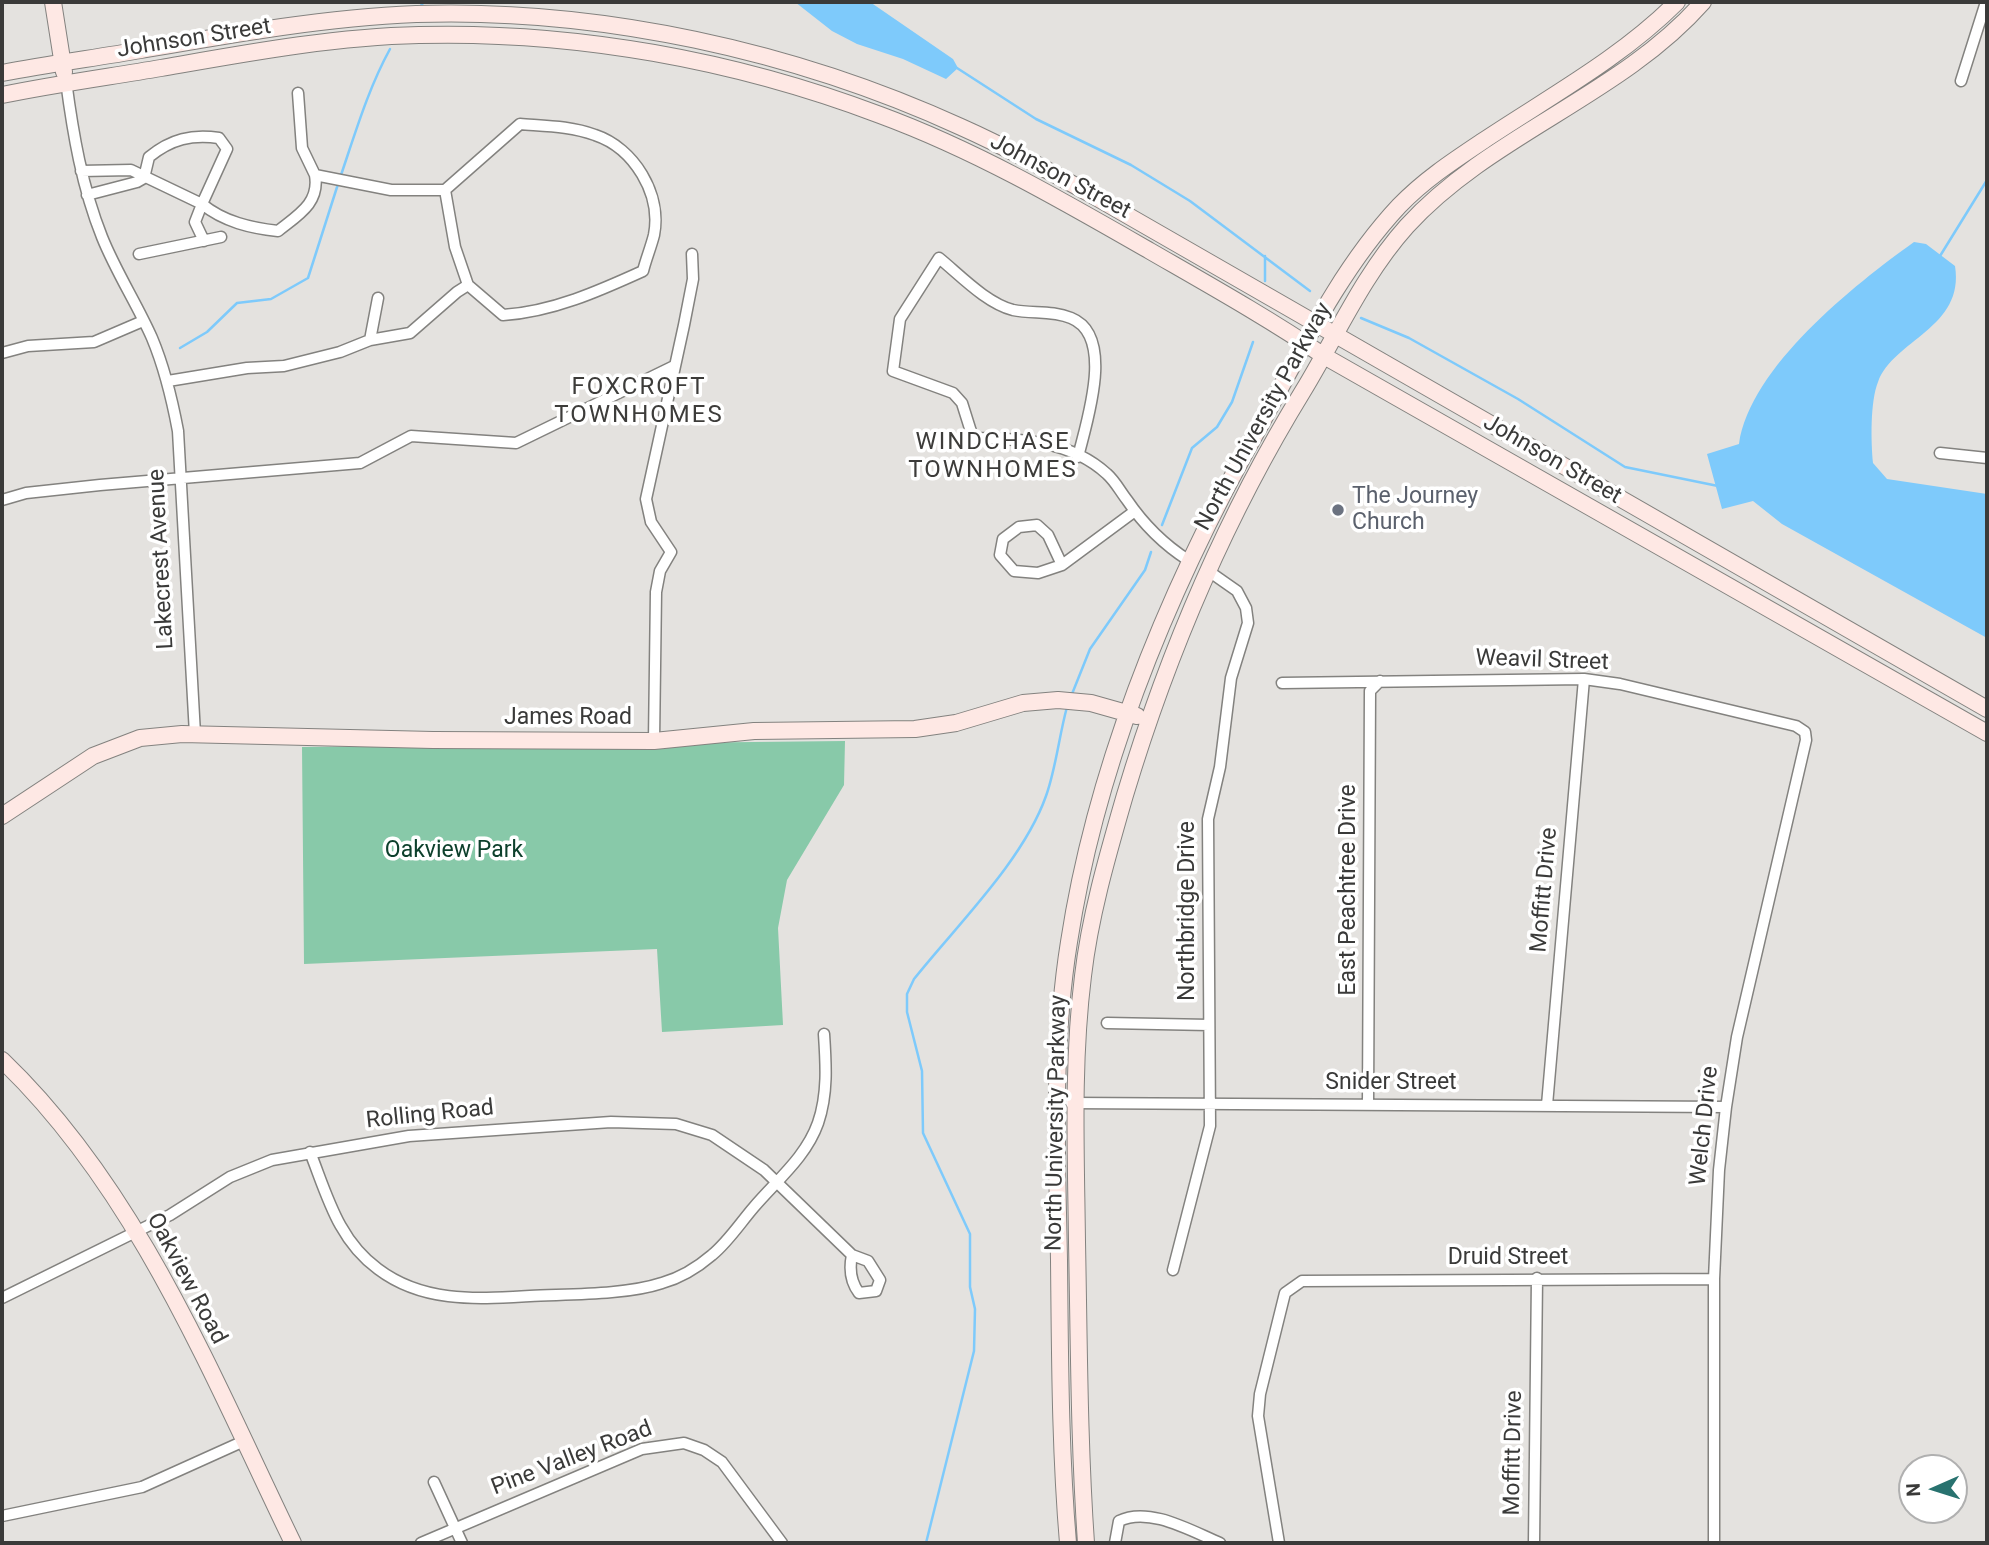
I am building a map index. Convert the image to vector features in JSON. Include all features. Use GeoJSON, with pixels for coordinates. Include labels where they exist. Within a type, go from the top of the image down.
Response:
{"type":"FeatureCollection","features":[{"type":"Feature","properties":{"kind":"main road","name":"Lakecrest Avenue"},"geometry":{"type":"LineString","coordinates":[[53,2],[66,81]]}},
{"type":"Feature","properties":{"kind":"main road","name":"North University Parkway"},"geometry":{"type":"LineString","coordinates":[[1068,1543],[1061,1436],[1058,1024],[1070,936],[1103,798],[1130,714],[1188,560],[1316,323],[1359,254],[1420,185],[1624,48],[1677,2]]}},
{"type":"Feature","properties":{"kind":"main road","name":"North University Parkway"},"geometry":{"type":"LineString","coordinates":[[1086,1543],[1079,1426],[1075,1103],[1083,972],[1113,837],[1148,719],[1207,570],[1265,452],[1387,251],[1429,204],[1486,160],[1650,52],[1682,25],[1703,2]]}},
{"type":"Feature","properties":{"kind":"main road","name":"Johnson Street"},"geometry":{"type":"LineString","coordinates":[[2,73],[323,21],[419,14],[566,21],[699,40],[814,71],[962,127],[1092,195],[1987,709]]}},
{"type":"Feature","properties":{"kind":"main road","name":"Johnson Street"},"geometry":{"type":"LineString","coordinates":[[2,95],[66,81],[145,71],[313,42],[421,34],[575,43],[680,58],[823,94],[938,139],[1069,205],[1324,356],[1987,733]]}},
{"type":"Feature","properties":{"kind":"main road","name":"James Road"},"geometry":{"type":"LineString","coordinates":[[2,816],[93,756],[140,738],[195,734],[433,740],[654,741],[754,731],[915,729],[956,723],[1040,701],[1079,701],[1148,719]]}},
{"type":"Feature","properties":{"kind":"main road","name":"Oakview Road"},"geometry":{"type":"LineString","coordinates":[[2,1060],[29,1086],[85,1152],[137,1232],[293,1543]]}},
{"type":"Feature","properties":{"kind":"street"},"geometry":{"type":"LineString","coordinates":[[1962,81],[1986,2]]}},
{"type":"Feature","properties":{"kind":"street","name":"Lakecrest Avenue"},"geometry":{"type":"LineString","coordinates":[[66,81],[81,171],[88,195],[111,257],[143,321],[168,382],[178,431],[195,734]]}},
{"type":"Feature","properties":{"kind":"street"},"geometry":{"type":"LineString","coordinates":[[81,171],[131,170],[202,204],[217,215],[253,229],[278,231],[310,204],[318,188],[302,148],[298,93]]}},
{"type":"Feature","properties":{"kind":"street"},"geometry":{"type":"LineString","coordinates":[[315,175],[391,190],[445,190],[520,124],[561,126],[597,135],[615,145],[639,168],[651,190],[654,234],[643,271],[601,290],[518,314],[503,315],[468,285],[455,247],[445,190]]}},
{"type":"Feature","properties":{"kind":"street"},"geometry":{"type":"LineString","coordinates":[[144,178],[149,157],[162,147],[190,137],[219,138],[227,149],[195,222],[204,241]]}},
{"type":"Feature","properties":{"kind":"street"},"geometry":{"type":"LineString","coordinates":[[88,195],[144,178]]}},
{"type":"Feature","properties":{"kind":"street"},"geometry":{"type":"LineString","coordinates":[[139,254],[221,237]]}},
{"type":"Feature","properties":{"kind":"street"},"geometry":{"type":"LineString","coordinates":[[654,741],[656,592],[660,571],[671,552],[651,522],[646,499],[693,279],[692,254]]}},
{"type":"Feature","properties":{"kind":"street"},"geometry":{"type":"LineString","coordinates":[[1078,457],[1097,375],[1090,336],[1074,318],[1052,312],[1013,310],[995,301],[939,258],[900,319],[892,371],[953,393],[962,403],[973,438],[1047,443],[1106,473],[1154,536],[1188,560]]}},
{"type":"Feature","properties":{"kind":"street"},"geometry":{"type":"LineString","coordinates":[[168,382],[247,368],[284,366],[340,352],[370,340],[410,333],[468,285]]}},
{"type":"Feature","properties":{"kind":"street"},"geometry":{"type":"LineString","coordinates":[[370,340],[379,298]]}},
{"type":"Feature","properties":{"kind":"street"},"geometry":{"type":"LineString","coordinates":[[2,353],[28,346],[94,342],[143,321]]}},
{"type":"Feature","properties":{"kind":"street"},"geometry":{"type":"LineString","coordinates":[[2,500],[26,493],[360,463],[411,436],[516,443],[674,366]]}},
{"type":"Feature","properties":{"kind":"street"},"geometry":{"type":"LineString","coordinates":[[1940,453],[1987,458]]}},
{"type":"Feature","properties":{"kind":"street"},"geometry":{"type":"LineString","coordinates":[[1062,565],[1048,535],[1037,525],[1018,527],[1003,539],[1000,555],[1014,570],[1038,573],[1062,565],[1135,511]]}},
{"type":"Feature","properties":{"kind":"street","name":"Northbridge Drive"},"geometry":{"type":"LineString","coordinates":[[1173,1270],[1210,1126],[1212,1104],[1208,819],[1220,767],[1231,678],[1248,624],[1246,608],[1237,591],[1207,570]]}},
{"type":"Feature","properties":{"kind":"street","name":"Weavil Street"},"geometry":{"type":"LineString","coordinates":[[1282,683],[1584,679],[1796,726]]}},
{"type":"Feature","properties":{"kind":"street","name":"Moffitt Drive"},"geometry":{"type":"LineString","coordinates":[[1547,1105],[1584,679]]}},
{"type":"Feature","properties":{"kind":"street","name":"East Peachtree Drive"},"geometry":{"type":"LineString","coordinates":[[1368,1104],[1370,691],[1381,681]]}},
{"type":"Feature","properties":{"kind":"street","name":"Welch Drive"},"geometry":{"type":"LineString","coordinates":[[1714,1543],[1714,1279],[1719,1170],[1737,1037],[1806,740],[1804,732],[1796,726]]}},
{"type":"Feature","properties":{"kind":"street"},"geometry":{"type":"LineString","coordinates":[[1107,1023],[1209,1025]]}},
{"type":"Feature","properties":{"kind":"street"},"geometry":{"type":"LineString","coordinates":[[310,1152],[337,1221],[351,1243],[376,1268],[399,1283],[422,1292],[472,1300],[588,1293],[660,1284],[680,1276],[715,1253],[803,1152],[818,1122],[825,1093],[824,1034]]}},
{"type":"Feature","properties":{"kind":"street","name":"Snider Street"},"geometry":{"type":"LineString","coordinates":[[1057,1103],[1726,1107]]}},
{"type":"Feature","properties":{"kind":"street","name":"Rolling Road"},"geometry":{"type":"LineString","coordinates":[[2,1298],[137,1232],[230,1177],[272,1160],[422,1134],[642,1121],[676,1124],[712,1135],[764,1170],[852,1255]]}},
{"type":"Feature","properties":{"kind":"street","name":"Moffitt Drive"},"geometry":{"type":"LineString","coordinates":[[1534,1543],[1537,1278]]}},
{"type":"Feature","properties":{"kind":"street","name":"Druid Street"},"geometry":{"type":"LineString","coordinates":[[1279,1543],[1258,1416],[1285,1293],[1302,1281],[1714,1279]]}},
{"type":"Feature","properties":{"kind":"street"},"geometry":{"type":"LineString","coordinates":[[2,1516],[142,1487],[244,1441]]}},
{"type":"Feature","properties":{"kind":"street","name":"Pine Valley Road"},"geometry":{"type":"LineString","coordinates":[[421,1543],[642,1449],[684,1443],[704,1450],[722,1462],[782,1543]]}},
{"type":"Feature","properties":{"kind":"street"},"geometry":{"type":"LineString","coordinates":[[434,1482],[463,1543]]}},
{"type":"Feature","properties":{"kind":"street"},"geometry":{"type":"LineString","coordinates":[[1115,1543],[1119,1521],[1132,1515],[1155,1519],[1220,1543]]}},
{"type":"Feature","properties":{"kind":"green space","name":"Oakview Park"},"geometry":{"type":"Polygon","coordinates":[[[845,741],[844,785],[787,880],[778,928],[783,1025],[662,1032],[657,949],[304,964],[302,747],[845,741]]]}},
{"type":"Feature","properties":{"kind":"water"},"geometry":{"type":"Polygon","coordinates":[[[795,2],[870,2],[953,59],[958,68],[946,79],[903,59],[857,44],[832,31],[795,2]]]}},
{"type":"Feature","properties":{"kind":"water"},"geometry":{"type":"Polygon","coordinates":[[[1914,242],[1926,244],[1955,266],[1955,287],[1949,304],[1939,319],[1898,355],[1878,382],[1872,411],[1873,463],[1887,479],[1987,494],[1987,638],[1782,524],[1753,501],[1722,509],[1707,454],[1739,444],[1747,415],[1783,358],[1835,305],[1914,242]]]}},
{"type":"Feature","properties":{"kind":"waterway"},"geometry":{"type":"LineString","coordinates":[[419,8],[424,2]]}},
{"type":"Feature","properties":{"kind":"waterway"},"geometry":{"type":"LineString","coordinates":[[340,178],[368,96],[390,49]]}},
{"type":"Feature","properties":{"kind":"waterway"},"geometry":{"type":"LineString","coordinates":[[957,68],[1036,119],[1131,165],[1190,201],[1310,291]]}},
{"type":"Feature","properties":{"kind":"waterway"},"geometry":{"type":"LineString","coordinates":[[1940,256],[1987,180]]}},
{"type":"Feature","properties":{"kind":"waterway"},"geometry":{"type":"LineString","coordinates":[[180,348],[207,332],[237,303],[271,299],[308,278],[338,184]]}},
{"type":"Feature","properties":{"kind":"waterway"},"geometry":{"type":"LineString","coordinates":[[1265,256],[1265,281]]}},
{"type":"Feature","properties":{"kind":"waterway"},"geometry":{"type":"LineString","coordinates":[[1361,318],[1409,338],[1518,399],[1625,467],[1718,486]]}},
{"type":"Feature","properties":{"kind":"waterway"},"geometry":{"type":"LineString","coordinates":[[1162,525],[1192,448],[1217,427],[1232,402],[1253,342]]}},
{"type":"Feature","properties":{"kind":"waterway"},"geometry":{"type":"LineString","coordinates":[[1072,694],[1090,649],[1145,570],[1151,552]]}},
{"type":"Feature","properties":{"kind":"waterway"},"geometry":{"type":"LineString","coordinates":[[926,1543],[974,1351],[975,1309],[970,1287],[970,1234],[923,1133],[922,1071],[907,1012],[907,994],[914,979],[988,892],[1022,844],[1046,796],[1067,707]]}},
{"type":"Feature","properties":{"kind":"place","name":"The Journey Church"},"geometry":{"type":"Point","coordinates":[1338,510]}},
{"type":"Feature","properties":{"kind":"district","name":"FOXCROFT TOWNHOMES"},"geometry":{"type":"Point","coordinates":[639,402]}},
{"type":"Feature","properties":{"kind":"district","name":"WINDCHASE TOWNHOMES"},"geometry":{"type":"Point","coordinates":[993,457]}}]}
